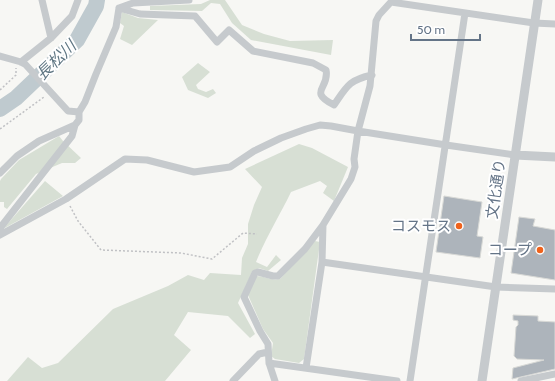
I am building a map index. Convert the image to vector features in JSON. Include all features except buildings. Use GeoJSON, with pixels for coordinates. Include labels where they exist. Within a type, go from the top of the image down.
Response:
{"type":"FeatureCollection","features":[{"type":"Feature","properties":{"kind":"street"},"geometry":{"type":"LineString","coordinates":[[42,0],[50,38]]}},
{"type":"Feature","properties":{"kind":"street"},"geometry":{"type":"LineString","coordinates":[[21,62],[50,38],[72,16],[78,0]]}},
{"type":"Feature","properties":{"kind":"street"},"geometry":{"type":"LineString","coordinates":[[119,8],[133,3],[189,0]]}},
{"type":"Feature","properties":{"kind":"street","name":"文化通り"},"geometry":{"type":"LineString","coordinates":[[482,381],[538,0]]}},
{"type":"Feature","properties":{"kind":"street"},"geometry":{"type":"LineString","coordinates":[[275,381],[269,364],[268,344],[260,331],[244,297],[255,274],[258,272],[278,276],[305,249],[323,224],[351,179],[355,167],[354,158],[358,131],[372,75],[376,21],[379,15],[391,1],[534,23],[555,24]]}},
{"type":"Feature","properties":{"kind":"street"},"geometry":{"type":"LineString","coordinates":[[119,8],[140,14],[195,16],[216,42],[229,30],[253,51],[320,65],[326,70],[327,75],[321,90],[321,95],[324,99],[334,105],[345,89],[356,78],[372,75]]}},
{"type":"Feature","properties":{"kind":"street"},"geometry":{"type":"LineString","coordinates":[[0,228],[72,136],[75,125],[79,120],[79,112],[85,102],[116,27],[119,8]]}},
{"type":"Feature","properties":{"kind":"street"},"geometry":{"type":"LineString","coordinates":[[410,381],[465,12]]}},
{"type":"Feature","properties":{"kind":"street"},"geometry":{"type":"LineString","coordinates":[[0,56],[21,62],[68,111],[79,112]]}},
{"type":"Feature","properties":{"kind":"street"},"geometry":{"type":"LineString","coordinates":[[0,173],[17,156],[39,141],[75,125]]}},
{"type":"Feature","properties":{"kind":"street"},"geometry":{"type":"LineString","coordinates":[[0,235],[66,199],[124,159],[146,160],[194,172],[230,167],[254,151],[281,138],[306,129],[320,126],[331,126],[515,155],[555,156]]}},
{"type":"Feature","properties":{"kind":"street"},"geometry":{"type":"LineString","coordinates":[[306,368],[322,262],[323,224]]}},
{"type":"Feature","properties":{"kind":"street"},"geometry":{"type":"LineString","coordinates":[[322,262],[496,287],[555,289]]}},
{"type":"Feature","properties":{"kind":"street"},"geometry":{"type":"LineString","coordinates":[[233,381],[258,354],[268,352]]}},
{"type":"Feature","properties":{"kind":"street"},"geometry":{"type":"LineString","coordinates":[[269,364],[397,381]]}},
{"type":"Feature","properties":{"kind":"street"},"geometry":{"type":"LineString","coordinates":[[521,381],[555,374]]}},
{"type":"Feature","properties":{"kind":"path"},"geometry":{"type":"LineString","coordinates":[[0,90],[16,76],[21,62]]}},
{"type":"Feature","properties":{"kind":"path"},"geometry":{"type":"LineString","coordinates":[[0,129],[49,90]]}},
{"type":"Feature","properties":{"kind":"path"},"geometry":{"type":"LineString","coordinates":[[66,199],[78,221],[101,250],[181,253],[212,259],[243,233],[257,234]]}},
{"type":"Feature","properties":{"kind":"shaded area"},"geometry":{"type":"Polygon","coordinates":[[[210,0],[225,0],[242,25],[264,34],[290,41],[333,40],[331,55],[251,40],[232,23],[220,4],[211,3],[202,11],[150,10],[150,6],[201,4],[210,0]]]}},
{"type":"Feature","properties":{"kind":"shaded area"},"geometry":{"type":"Polygon","coordinates":[[[122,12],[138,18],[158,20],[132,45],[120,39],[124,26],[120,23],[122,12]]]}},
{"type":"Feature","properties":{"kind":"shaded area"},"geometry":{"type":"Polygon","coordinates":[[[198,63],[210,72],[196,85],[198,89],[206,92],[213,89],[216,93],[208,98],[188,90],[182,77],[198,63]]]}},
{"type":"Feature","properties":{"kind":"shaded area"},"geometry":{"type":"Polygon","coordinates":[[[59,136],[81,158],[75,163],[62,163],[36,174],[7,209],[4,207],[4,202],[0,202],[1,179],[19,160],[59,136]]]}},
{"type":"Feature","properties":{"kind":"shaded area"},"geometry":{"type":"Polygon","coordinates":[[[299,144],[312,148],[348,167],[334,201],[323,193],[327,186],[320,181],[291,192],[256,262],[267,267],[276,255],[281,260],[268,271],[259,268],[252,272],[238,303],[255,334],[250,338],[228,316],[188,312],[174,335],[191,350],[165,381],[7,381],[28,357],[42,368],[58,363],[113,309],[168,286],[188,275],[204,280],[210,273],[241,275],[242,258],[248,244],[248,224],[262,187],[245,169],[299,144]]]}},
{"type":"Feature","properties":{"kind":"shaded area"},"geometry":{"type":"Polygon","coordinates":[[[45,181],[63,196],[3,229],[45,181]]]}},
{"type":"Feature","properties":{"kind":"shaded area"},"geometry":{"type":"Polygon","coordinates":[[[315,241],[320,242],[304,359],[299,363],[275,359],[271,356],[273,343],[263,329],[248,295],[256,276],[280,279],[315,241]]]}},
{"type":"Feature","properties":{"kind":"waterway","name":"長松川"},"geometry":{"type":"LineString","coordinates":[[0,109],[16,98],[77,40],[96,6],[97,0]]}},
{"type":"Feature","properties":{"kind":"place","name":"コスモス"},"geometry":{"type":"Point","coordinates":[459,226]}},
{"type":"Feature","properties":{"kind":"place","name":"コープ"},"geometry":{"type":"Point","coordinates":[540,250]}}]}
